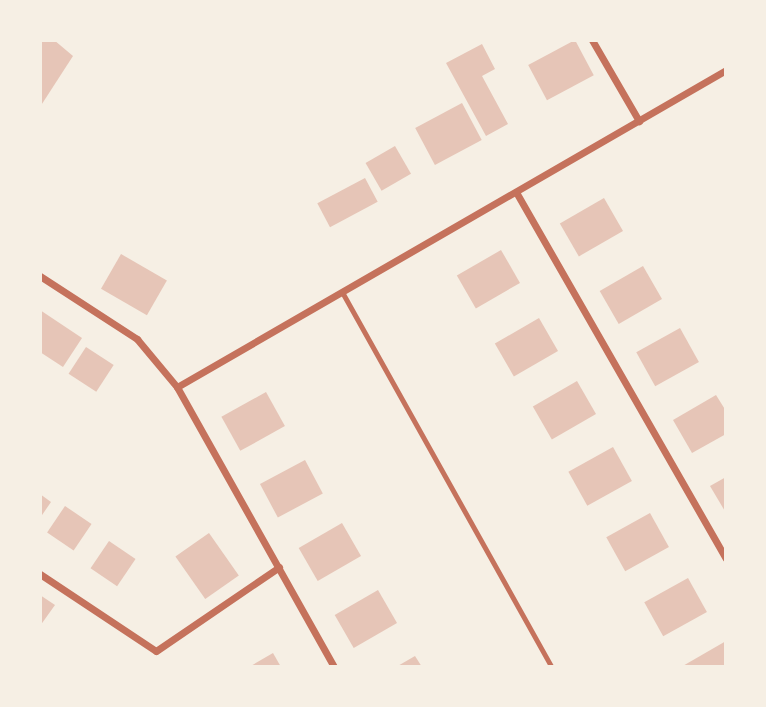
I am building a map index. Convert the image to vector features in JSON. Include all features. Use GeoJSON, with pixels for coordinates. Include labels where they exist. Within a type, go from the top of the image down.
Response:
{"type":"FeatureCollection","features":[{"type":"Feature","properties":{"kind":"street"},"geometry":{"type":"LineString","coordinates":[[592,40],[639,121]]}},
{"type":"Feature","properties":{"kind":"street"},"geometry":{"type":"LineString","coordinates":[[177,387],[726,70]]}},
{"type":"Feature","properties":{"kind":"street"},"geometry":{"type":"LineString","coordinates":[[516,192],[726,558]]}},
{"type":"Feature","properties":{"kind":"street"},"geometry":{"type":"LineString","coordinates":[[40,276],[137,339],[177,387],[334,667]]}},
{"type":"Feature","properties":{"kind":"street"},"geometry":{"type":"LineString","coordinates":[[40,574],[156,651],[279,567]]}},
{"type":"Feature","properties":{"kind":"lane"},"geometry":{"type":"LineString","coordinates":[[342,292],[552,667]]}},
{"type":"Feature","properties":{"kind":"building"},"geometry":{"type":"Polygon","coordinates":[[[40,40],[54,40],[73,56],[40,107],[40,40]]]}},
{"type":"Feature","properties":{"kind":"building"},"geometry":{"type":"Polygon","coordinates":[[[575,40],[594,75],[547,100],[528,65],[575,40]]]}},
{"type":"Feature","properties":{"kind":"building"},"geometry":{"type":"Polygon","coordinates":[[[482,44],[495,69],[482,76],[508,124],[486,136],[446,63],[482,44]]]}},
{"type":"Feature","properties":{"kind":"building"},"geometry":{"type":"Polygon","coordinates":[[[462,103],[482,140],[435,165],[415,128],[462,103]]]}},
{"type":"Feature","properties":{"kind":"building"},"geometry":{"type":"Polygon","coordinates":[[[395,146],[411,174],[382,191],[366,163],[395,146]]]}},
{"type":"Feature","properties":{"kind":"building"},"geometry":{"type":"Polygon","coordinates":[[[365,178],[378,202],[330,227],[317,203],[365,178]]]}},
{"type":"Feature","properties":{"kind":"building"},"geometry":{"type":"Polygon","coordinates":[[[604,198],[623,231],[579,256],[560,224],[604,198]]]}},
{"type":"Feature","properties":{"kind":"building"},"geometry":{"type":"Polygon","coordinates":[[[501,250],[520,283],[476,308],[457,276],[501,250]]]}},
{"type":"Feature","properties":{"kind":"building"},"geometry":{"type":"Polygon","coordinates":[[[121,254],[167,280],[147,315],[101,289],[121,254]]]}},
{"type":"Feature","properties":{"kind":"building"},"geometry":{"type":"Polygon","coordinates":[[[643,266],[662,299],[619,324],[600,291],[643,266]]]}},
{"type":"Feature","properties":{"kind":"building"},"geometry":{"type":"Polygon","coordinates":[[[40,310],[82,338],[63,367],[40,352],[40,310]]]}},
{"type":"Feature","properties":{"kind":"building"},"geometry":{"type":"Polygon","coordinates":[[[539,318],[558,351],[514,376],[495,344],[539,318]]]}},
{"type":"Feature","properties":{"kind":"building"},"geometry":{"type":"Polygon","coordinates":[[[680,328],[699,362],[655,386],[636,352],[680,328]]]}},
{"type":"Feature","properties":{"kind":"building"},"geometry":{"type":"Polygon","coordinates":[[[86,347],[114,365],[96,392],[69,374],[86,347]]]}},
{"type":"Feature","properties":{"kind":"building"},"geometry":{"type":"Polygon","coordinates":[[[577,381],[596,414],[552,439],[533,407],[577,381]]]}},
{"type":"Feature","properties":{"kind":"building"},"geometry":{"type":"Polygon","coordinates":[[[266,392],[285,426],[240,451],[221,417],[266,392]]]}},
{"type":"Feature","properties":{"kind":"building"},"geometry":{"type":"Polygon","coordinates":[[[716,395],[726,411],[726,434],[692,453],[673,420],[716,395]]]}},
{"type":"Feature","properties":{"kind":"building"},"geometry":{"type":"Polygon","coordinates":[[[613,447],[632,481],[587,506],[568,472],[613,447]]]}},
{"type":"Feature","properties":{"kind":"building"},"geometry":{"type":"Polygon","coordinates":[[[305,460],[323,494],[278,517],[260,484],[305,460]]]}},
{"type":"Feature","properties":{"kind":"building"},"geometry":{"type":"Polygon","coordinates":[[[726,477],[726,513],[710,486],[726,477]]]}},
{"type":"Feature","properties":{"kind":"building"},"geometry":{"type":"Polygon","coordinates":[[[40,494],[51,502],[40,518],[40,494]]]}},
{"type":"Feature","properties":{"kind":"building"},"geometry":{"type":"Polygon","coordinates":[[[65,506],[92,524],[74,550],[47,533],[65,506]]]}},
{"type":"Feature","properties":{"kind":"building"},"geometry":{"type":"Polygon","coordinates":[[[650,513],[669,547],[625,571],[606,537],[650,513]]]}},
{"type":"Feature","properties":{"kind":"building"},"geometry":{"type":"Polygon","coordinates":[[[342,523],[361,556],[318,581],[299,548],[342,523]]]}},
{"type":"Feature","properties":{"kind":"building"},"geometry":{"type":"Polygon","coordinates":[[[209,533],[239,576],[205,599],[175,557],[209,533]]]}},
{"type":"Feature","properties":{"kind":"building"},"geometry":{"type":"Polygon","coordinates":[[[109,541],[136,559],[117,586],[91,568],[109,541]]]}},
{"type":"Feature","properties":{"kind":"building"},"geometry":{"type":"Polygon","coordinates":[[[688,578],[707,612],[663,636],[644,602],[688,578]]]}},
{"type":"Feature","properties":{"kind":"building"},"geometry":{"type":"Polygon","coordinates":[[[378,590],[397,623],[354,648],[335,615],[378,590]]]}},
{"type":"Feature","properties":{"kind":"building"},"geometry":{"type":"Polygon","coordinates":[[[40,595],[55,605],[40,626],[40,595]]]}},
{"type":"Feature","properties":{"kind":"building"},"geometry":{"type":"Polygon","coordinates":[[[726,641],[726,667],[681,667],[726,641]]]}},
{"type":"Feature","properties":{"kind":"building"},"geometry":{"type":"Polygon","coordinates":[[[273,653],[281,667],[249,667],[273,653]]]}},
{"type":"Feature","properties":{"kind":"building"},"geometry":{"type":"Polygon","coordinates":[[[415,656],[422,667],[396,667],[415,656]]]}}]}
